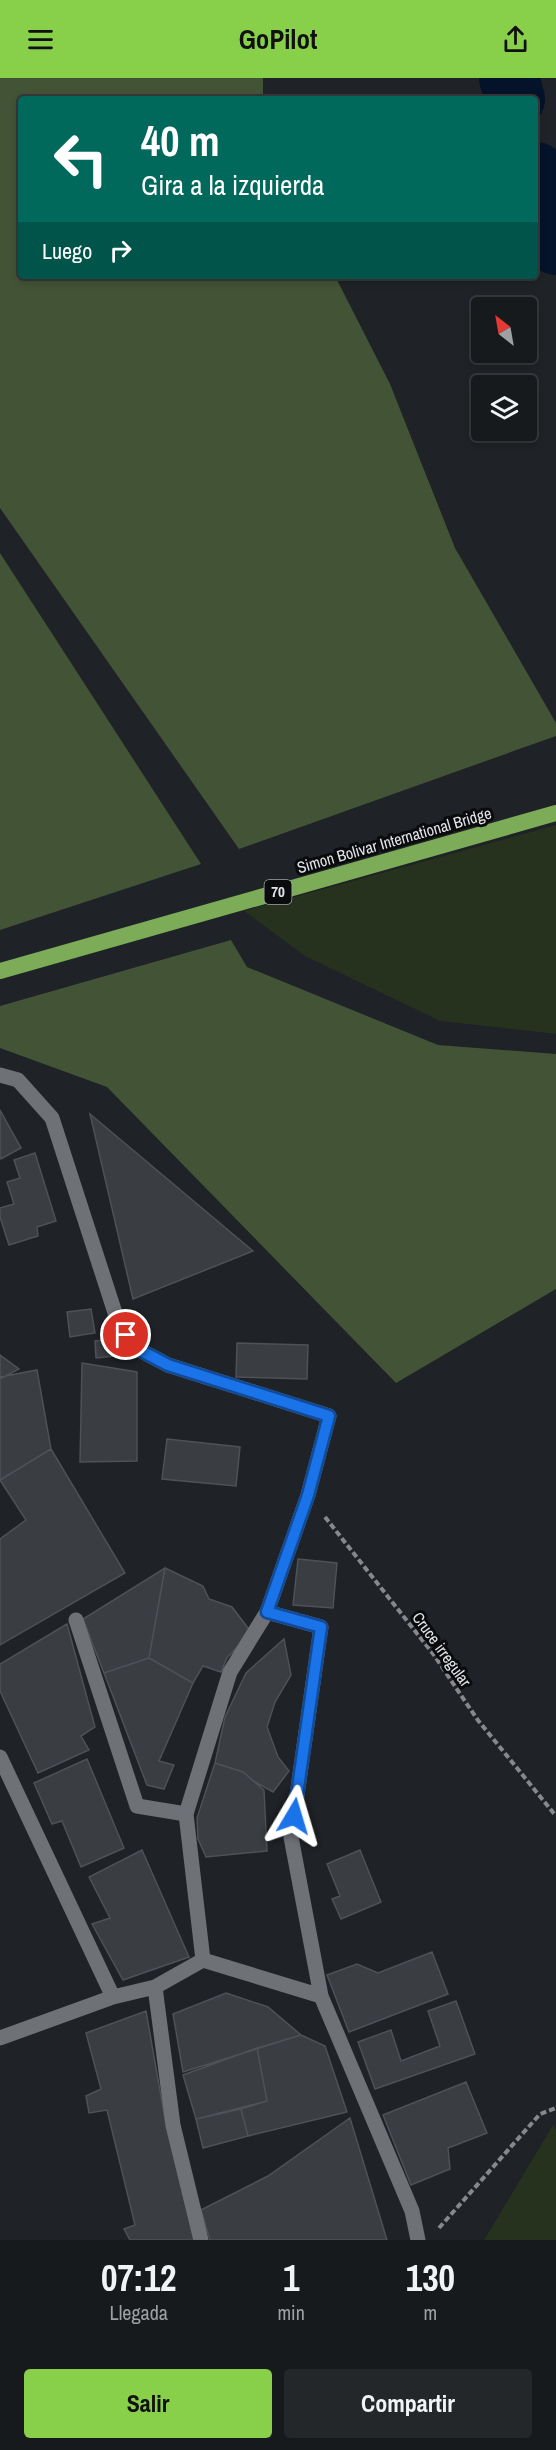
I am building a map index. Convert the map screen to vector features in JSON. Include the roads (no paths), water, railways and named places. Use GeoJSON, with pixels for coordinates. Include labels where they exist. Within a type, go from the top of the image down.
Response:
{"type":"FeatureCollection","features":[{"type":"Feature","properties":{"kind":"highway","name":"Simon Bolivar International Bridge"},"geometry":{"type":"LineString","coordinates":[[0,971],[556,813]]}},
{"type":"Feature","properties":{"kind":"street"},"geometry":{"type":"LineString","coordinates":[[0,1075],[18,1080],[52,1118],[118,1322],[134,1347],[168,1365],[329,1416],[308,1495],[267,1612],[231,1672],[186,1814],[203,1960]]}},
{"type":"Feature","properties":{"kind":"street"},"geometry":{"type":"LineString","coordinates":[[267,1612],[321,1627],[291,1837],[321,1996],[412,2211],[418,2240]]}},
{"type":"Feature","properties":{"kind":"street"},"geometry":{"type":"LineString","coordinates":[[76,1620],[137,1806],[186,1814]]}},
{"type":"Feature","properties":{"kind":"street"},"geometry":{"type":"LineString","coordinates":[[0,1757],[113,1997]]}},
{"type":"Feature","properties":{"kind":"street"},"geometry":{"type":"LineString","coordinates":[[0,2038],[113,1997],[155,1986],[203,1960],[321,1996]]}},
{"type":"Feature","properties":{"kind":"street"},"geometry":{"type":"LineString","coordinates":[[155,1986],[173,2125],[201,2240]]}},
{"type":"Feature","properties":{"kind":"waterway"},"geometry":{"type":"LineString","coordinates":[[509,78],[514,96]]}},
{"type":"Feature","properties":{"kind":"waterway"},"geometry":{"type":"LineString","coordinates":[[538,179],[556,245]]}}]}
